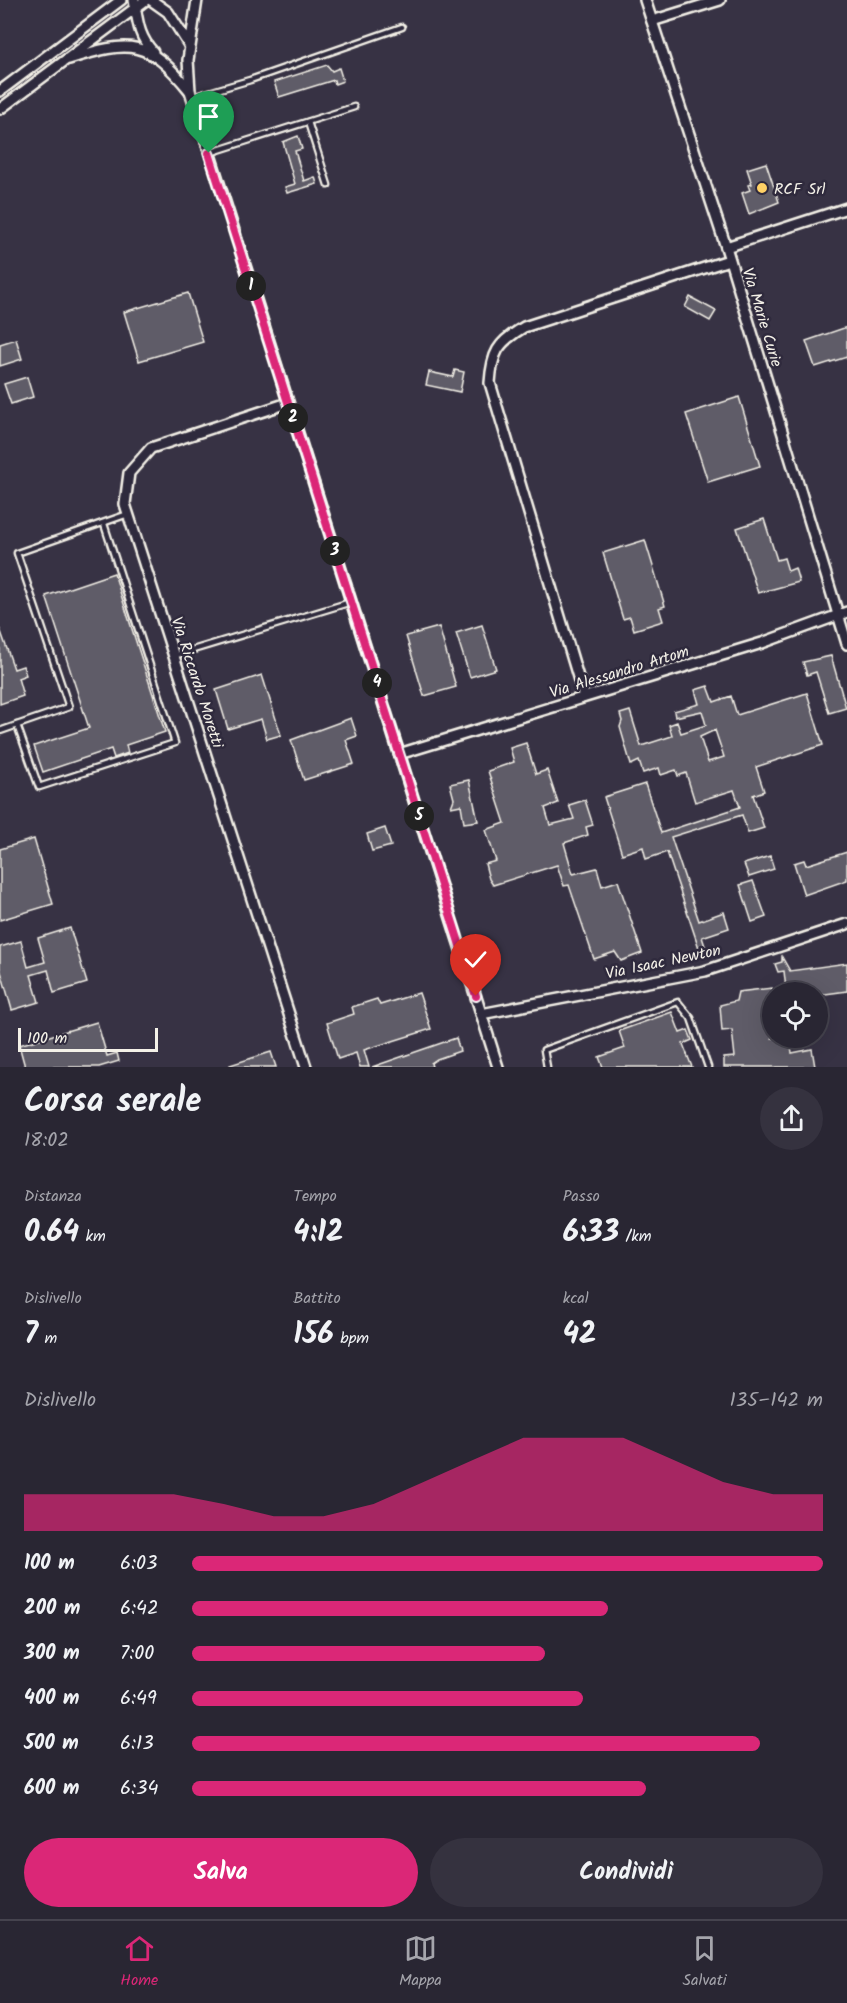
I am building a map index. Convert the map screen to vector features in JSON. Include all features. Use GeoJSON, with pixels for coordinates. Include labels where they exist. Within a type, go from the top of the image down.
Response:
{"type":"FeatureCollection","features":[{"type":"Feature","properties":{"kind":"street"},"geometry":{"type":"LineString","coordinates":[[0,91],[122,0]]}},
{"type":"Feature","properties":{"kind":"street"},"geometry":{"type":"LineString","coordinates":[[0,109],[69,58],[135,4],[146,0]]}},
{"type":"Feature","properties":{"kind":"street"},"geometry":{"type":"LineString","coordinates":[[151,0],[168,12],[189,45]]}},
{"type":"Feature","properties":{"kind":"street"},"geometry":{"type":"LineString","coordinates":[[197,0],[189,45],[191,94],[498,1067]]}},
{"type":"Feature","properties":{"kind":"street","name":"Via Marie Curie"},"geometry":{"type":"LineString","coordinates":[[645,0],[843,613],[847,644]]}},
{"type":"Feature","properties":{"kind":"street"},"geometry":{"type":"LineString","coordinates":[[651,21],[720,0]]}},
{"type":"Feature","properties":{"kind":"street"},"geometry":{"type":"LineString","coordinates":[[135,4],[137,27],[143,40],[170,67],[191,94]]}},
{"type":"Feature","properties":{"kind":"street"},"geometry":{"type":"LineString","coordinates":[[69,58],[117,47],[135,47],[155,54]]}},
{"type":"Feature","properties":{"kind":"street"},"geometry":{"type":"LineString","coordinates":[[726,247],[847,208]]}},
{"type":"Feature","properties":{"kind":"street"},"geometry":{"type":"LineString","coordinates":[[584,697],[490,383],[495,353],[502,342],[524,327],[729,260]]}},
{"type":"Feature","properties":{"kind":"street","name":"Via Riccardo Moretti"},"geometry":{"type":"LineString","coordinates":[[288,403],[152,448],[129,473],[125,504],[306,1067]]}},
{"type":"Feature","properties":{"kind":"street","name":"Via Alessandro Artom"},"geometry":{"type":"LineString","coordinates":[[399,754],[762,643],[843,613]]}},
{"type":"Feature","properties":{"kind":"street","name":"Via Isaac Newton"},"geometry":{"type":"LineString","coordinates":[[481,1014],[705,970],[847,924]]}},
{"type":"Feature","properties":{"kind":"lane"},"geometry":{"type":"LineString","coordinates":[[191,94],[250,80],[402,27]]}},
{"type":"Feature","properties":{"kind":"lane"},"geometry":{"type":"LineString","coordinates":[[209,153],[354,107]]}},
{"type":"Feature","properties":{"kind":"lane"},"geometry":{"type":"LineString","coordinates":[[308,122],[328,185]]}},
{"type":"Feature","properties":{"kind":"lane"},"geometry":{"type":"LineString","coordinates":[[0,731],[69,707],[17,553],[128,514]]}},
{"type":"Feature","properties":{"kind":"lane"},"geometry":{"type":"LineString","coordinates":[[17,725],[39,787],[175,743],[104,524]]}},
{"type":"Feature","properties":{"kind":"lane"},"geometry":{"type":"LineString","coordinates":[[173,656],[351,602]]}},
{"type":"Feature","properties":{"kind":"lane"},"geometry":{"type":"LineString","coordinates":[[547,1067],[544,1050],[678,1002],[691,1018],[708,1067]]}},
{"type":"Feature","properties":{"kind":"building"},"geometry":{"type":"Polygon","coordinates":[[[327,65],[332,71],[339,68],[343,81],[335,84],[334,80],[279,97],[274,82],[327,65]]]}},
{"type":"Feature","properties":{"kind":"building"},"geometry":{"type":"Polygon","coordinates":[[[298,136],[302,149],[295,151],[304,181],[315,177],[317,184],[287,193],[285,187],[295,184],[283,142],[298,136]]]}},
{"type":"Feature","properties":{"kind":"building","name":"RCF Srl"},"geometry":{"type":"Polygon","coordinates":[[[766,163],[779,202],[749,214],[742,193],[750,190],[748,185],[752,184],[747,169],[766,163]]]}},
{"type":"Feature","properties":{"kind":"building"},"geometry":{"type":"Polygon","coordinates":[[[188,293],[203,342],[139,361],[124,312],[188,293]]]}},
{"type":"Feature","properties":{"kind":"building"},"geometry":{"type":"Polygon","coordinates":[[[690,297],[716,311],[710,321],[685,307],[690,297]]]}},
{"type":"Feature","properties":{"kind":"building"},"geometry":{"type":"Polygon","coordinates":[[[847,327],[847,357],[815,367],[806,341],[847,327]]]}},
{"type":"Feature","properties":{"kind":"building"},"geometry":{"type":"Polygon","coordinates":[[[16,339],[22,359],[0,366],[0,344],[16,339]]]}},
{"type":"Feature","properties":{"kind":"building"},"geometry":{"type":"Polygon","coordinates":[[[455,370],[464,372],[460,392],[426,385],[429,372],[453,377],[455,370]]]}},
{"type":"Feature","properties":{"kind":"building"},"geometry":{"type":"Polygon","coordinates":[[[27,377],[33,397],[11,404],[4,384],[27,377]]]}},
{"type":"Feature","properties":{"kind":"building"},"geometry":{"type":"Polygon","coordinates":[[[739,397],[760,466],[708,482],[686,414],[739,397]]]}},
{"type":"Feature","properties":{"kind":"building"},"geometry":{"type":"Polygon","coordinates":[[[764,519],[777,560],[784,558],[788,571],[795,568],[799,582],[758,593],[737,528],[764,519]]]}},
{"type":"Feature","properties":{"kind":"building"},"geometry":{"type":"Polygon","coordinates":[[[645,540],[665,606],[659,608],[663,621],[634,630],[630,617],[623,619],[603,553],[645,540]]]}},
{"type":"Feature","properties":{"kind":"building"},"geometry":{"type":"Polygon","coordinates":[[[114,573],[165,732],[126,745],[128,753],[114,758],[111,749],[43,772],[34,746],[89,728],[46,596],[114,573]]]}},
{"type":"Feature","properties":{"kind":"building"},"geometry":{"type":"Polygon","coordinates":[[[482,625],[496,669],[470,677],[456,633],[482,625]]]}},
{"type":"Feature","properties":{"kind":"building"},"geometry":{"type":"Polygon","coordinates":[[[439,627],[456,687],[424,696],[406,636],[439,627]]]}},
{"type":"Feature","properties":{"kind":"building"},"geometry":{"type":"Polygon","coordinates":[[[0,629],[14,669],[23,666],[26,675],[18,678],[23,696],[0,704],[0,629]]]}},
{"type":"Feature","properties":{"kind":"building"},"geometry":{"type":"Polygon","coordinates":[[[831,656],[846,708],[829,713],[816,672],[807,675],[803,662],[831,656]]]}},
{"type":"Feature","properties":{"kind":"building"},"geometry":{"type":"Polygon","coordinates":[[[262,675],[281,735],[267,739],[261,719],[228,729],[216,690],[262,675]]]}},
{"type":"Feature","properties":{"kind":"building"},"geometry":{"type":"Polygon","coordinates":[[[708,686],[714,702],[731,696],[737,715],[807,693],[823,745],[756,767],[764,791],[753,795],[764,828],[748,833],[742,815],[671,837],[699,921],[724,912],[729,928],[702,937],[706,949],[700,951],[667,852],[646,859],[643,847],[622,854],[604,797],[645,784],[661,833],[740,807],[734,790],[695,802],[686,773],[678,776],[676,770],[661,775],[659,768],[643,773],[639,761],[631,765],[620,727],[622,721],[620,714],[630,711],[641,746],[672,736],[669,725],[677,722],[681,733],[706,725],[702,711],[675,717],[674,711],[699,704],[695,690],[708,686]],[[715,730],[700,737],[708,762],[724,757],[715,730]]]}},
{"type":"Feature","properties":{"kind":"building"},"geometry":{"type":"Polygon","coordinates":[[[351,718],[357,736],[346,740],[354,764],[304,780],[291,740],[351,718]]]}},
{"type":"Feature","properties":{"kind":"building"},"geometry":{"type":"Polygon","coordinates":[[[526,743],[536,774],[547,770],[558,803],[545,808],[550,825],[574,819],[569,805],[585,800],[593,825],[586,827],[588,835],[564,843],[573,874],[597,868],[602,886],[618,881],[642,953],[621,961],[615,952],[594,959],[569,885],[564,886],[557,865],[493,885],[489,879],[485,864],[496,861],[486,830],[505,823],[488,771],[514,762],[510,748],[526,743]]]}},
{"type":"Feature","properties":{"kind":"building"},"geometry":{"type":"Polygon","coordinates":[[[469,780],[478,821],[464,823],[461,805],[451,807],[454,799],[450,784],[469,780]]]}},
{"type":"Feature","properties":{"kind":"building"},"geometry":{"type":"Polygon","coordinates":[[[385,828],[391,846],[372,851],[367,834],[385,828]]]}},
{"type":"Feature","properties":{"kind":"building"},"geometry":{"type":"Polygon","coordinates":[[[34,839],[53,904],[0,920],[0,849],[34,839]]]}},
{"type":"Feature","properties":{"kind":"building"},"geometry":{"type":"Polygon","coordinates":[[[847,852],[847,880],[804,895],[794,863],[804,860],[806,865],[847,852]]]}},
{"type":"Feature","properties":{"kind":"building"},"geometry":{"type":"Polygon","coordinates":[[[770,856],[774,869],[749,877],[744,864],[770,856]]]}},
{"type":"Feature","properties":{"kind":"building"},"geometry":{"type":"Polygon","coordinates":[[[753,881],[766,917],[752,922],[740,885],[753,881]]]}},
{"type":"Feature","properties":{"kind":"building"},"geometry":{"type":"Polygon","coordinates":[[[70,928],[87,983],[54,993],[48,970],[31,975],[39,1002],[12,1010],[0,968],[0,947],[21,941],[28,967],[45,962],[38,938],[70,928]]]}},
{"type":"Feature","properties":{"kind":"building"},"geometry":{"type":"Polygon","coordinates":[[[782,957],[790,971],[847,963],[847,991],[828,994],[828,982],[785,982],[784,971],[778,972],[775,964],[782,962],[782,957]]]}},
{"type":"Feature","properties":{"kind":"building"},"geometry":{"type":"Polygon","coordinates":[[[762,989],[762,1048],[791,1048],[792,1053],[812,1049],[815,1067],[724,1067],[724,1058],[735,1057],[732,1030],[722,1031],[720,1005],[736,1001],[738,992],[762,989]]]}},
{"type":"Feature","properties":{"kind":"building"},"geometry":{"type":"Polygon","coordinates":[[[419,993],[431,1029],[364,1050],[369,1067],[360,1067],[356,1053],[338,1059],[327,1023],[354,1014],[352,1007],[377,999],[380,1005],[419,993]]]}},
{"type":"Feature","properties":{"kind":"building"},"geometry":{"type":"Polygon","coordinates":[[[672,1012],[680,1033],[688,1030],[692,1040],[683,1044],[692,1067],[603,1067],[599,1057],[625,1048],[619,1031],[672,1012]]]}},
{"type":"Feature","properties":{"kind":"building"},"geometry":{"type":"Polygon","coordinates":[[[97,1022],[107,1056],[117,1053],[119,1061],[99,1067],[25,1067],[19,1045],[97,1022]]]}},
{"type":"Feature","properties":{"kind":"building"},"geometry":{"type":"Polygon","coordinates":[[[456,1038],[460,1051],[437,1059],[431,1063],[432,1067],[372,1067],[456,1038]]]}},
{"type":"Feature","properties":{"kind":"building"},"geometry":{"type":"Polygon","coordinates":[[[271,1052],[276,1067],[230,1067],[230,1065],[271,1052]]]}},
{"type":"Feature","properties":{"kind":"place","name":"RCF Srl"},"geometry":{"type":"Point","coordinates":[762,188]}},
{"type":"Feature","properties":{"kind":"route"},"geometry":{"type":"LineString","coordinates":[[209,153],[476,996]]}}]}
